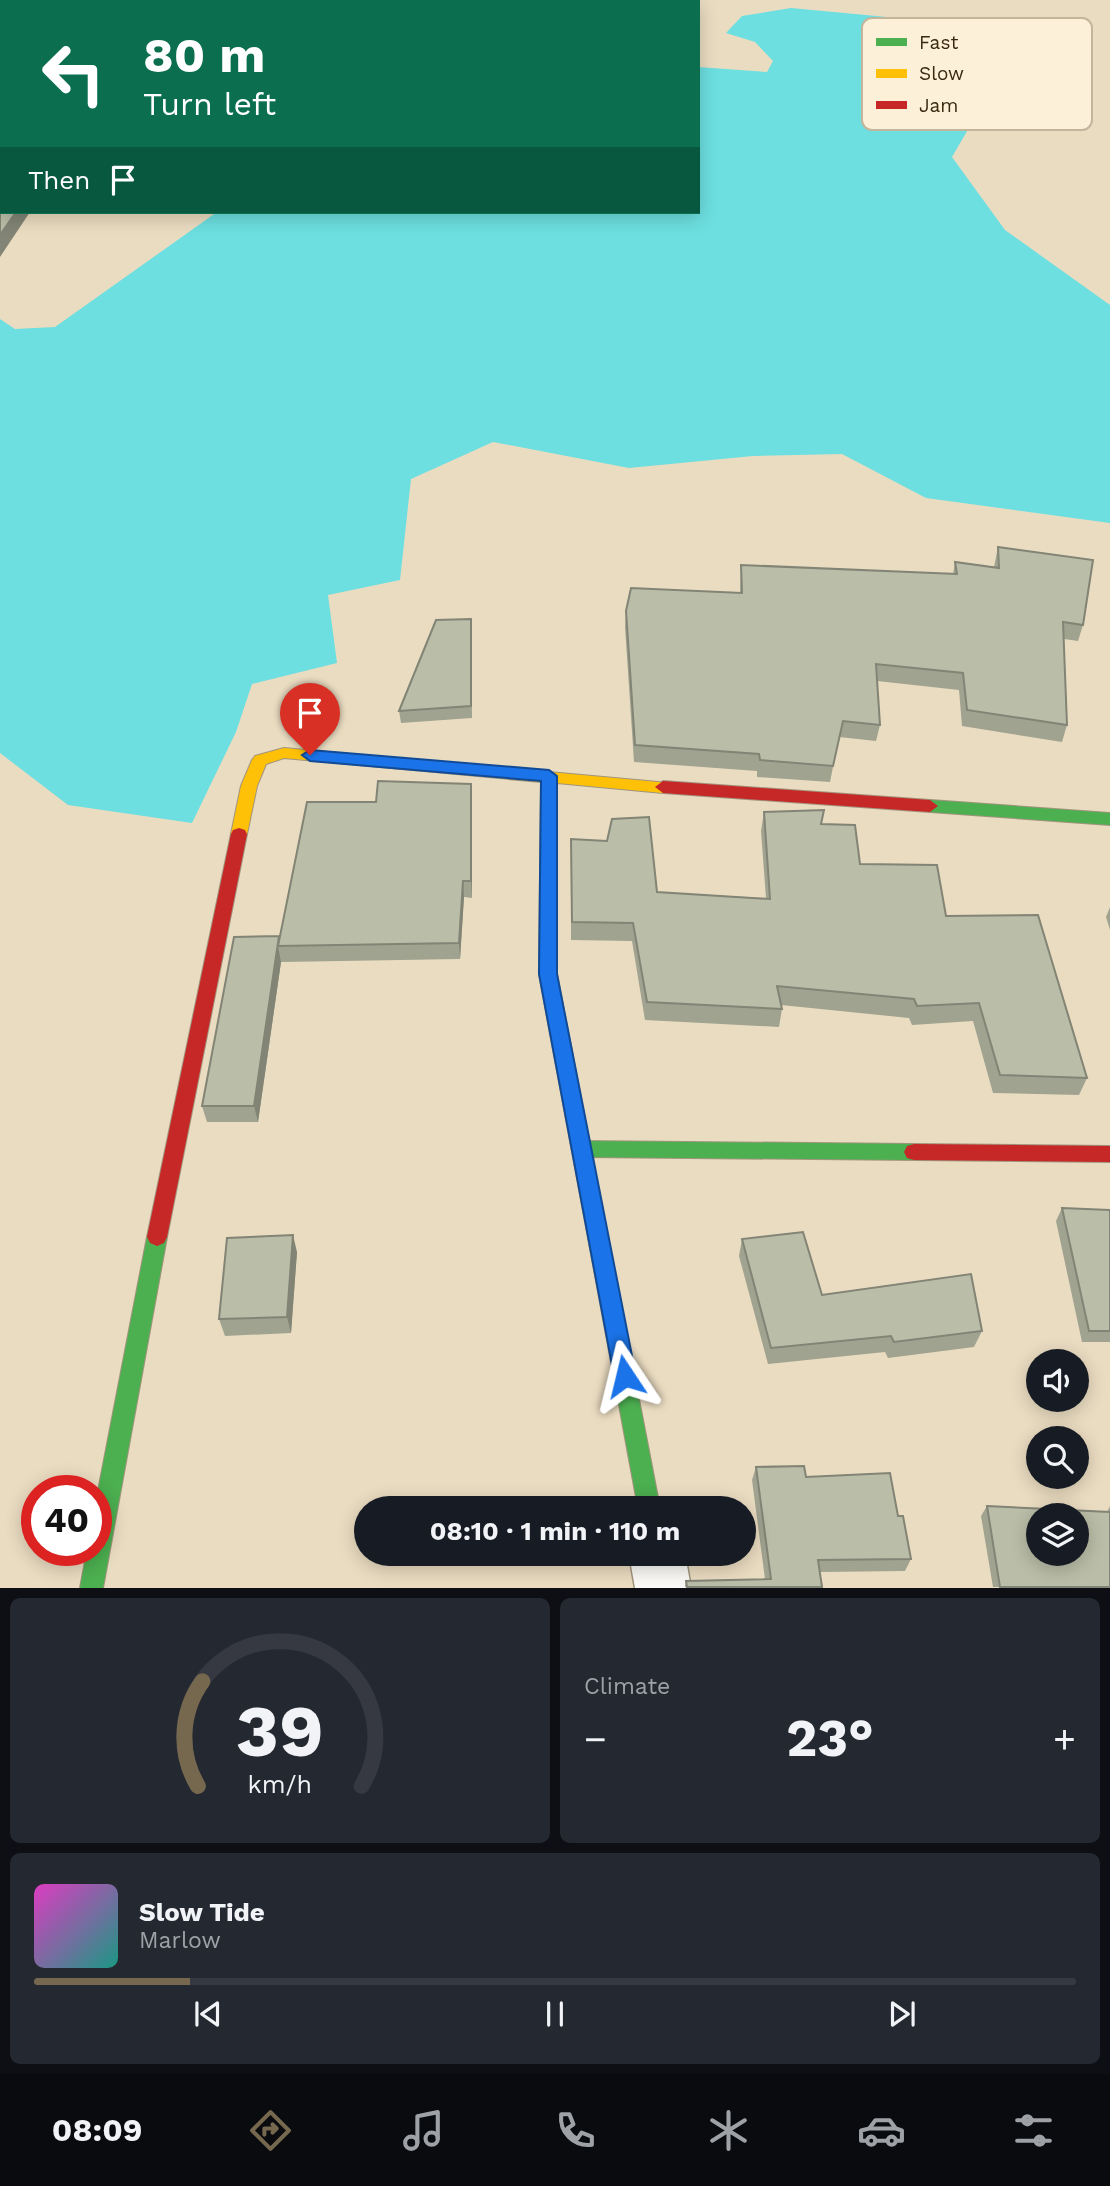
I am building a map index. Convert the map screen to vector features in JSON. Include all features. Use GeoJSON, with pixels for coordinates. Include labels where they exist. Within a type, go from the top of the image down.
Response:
{"type":"FeatureCollection","features":[{"type":"Feature","properties":{"kind":"street"},"geometry":{"type":"LineString","coordinates":[[91,1587],[174,1149],[248,786],[260,760],[284,753],[1110,819]]}},
{"type":"Feature","properties":{"kind":"street"},"geometry":{"type":"LineString","coordinates":[[549,776],[548,974],[647,1496]]}},
{"type":"Feature","properties":{"kind":"street"},"geometry":{"type":"LineString","coordinates":[[583,1149],[1110,1154]]}},
{"type":"Feature","properties":{"kind":"street"},"geometry":{"type":"LineString","coordinates":[[659,1566],[663,1587]]}},
{"type":"Feature","properties":{"kind":"water"},"geometry":{"type":"Polygon","coordinates":[[[791,8],[898,18],[862,18],[862,130],[968,130],[952,157],[1005,230],[1110,305],[1110,523],[926,498],[842,454],[753,456],[629,468],[493,442],[411,479],[400,580],[328,595],[337,663],[252,684],[236,732],[192,823],[68,805],[0,753],[0,319],[15,329],[55,327],[214,214],[700,214],[700,67],[767,72],[773,61],[755,42],[726,33],[742,16],[791,8]]]}},
{"type":"Feature","properties":{"kind":"building"},"geometry":{"type":"Polygon","coordinates":[[[0,214],[15,214],[0,235],[0,214]]]}},
{"type":"Feature","properties":{"kind":"building"},"geometry":{"type":"Polygon","coordinates":[[[998,547],[1093,560],[1083,625],[1063,622],[1067,725],[967,710],[963,673],[876,664],[880,725],[843,721],[833,766],[760,760],[759,754],[635,745],[626,611],[631,588],[742,593],[741,565],[957,574],[955,562],[999,568],[998,547]]]}},
{"type":"Feature","properties":{"kind":"building"},"geometry":{"type":"Polygon","coordinates":[[[471,619],[471,706],[399,711],[436,620],[471,619]]]}},
{"type":"Feature","properties":{"kind":"building"},"geometry":{"type":"Polygon","coordinates":[[[378,781],[471,784],[471,881],[463,881],[459,943],[278,946],[307,802],[376,802],[378,781]]]}},
{"type":"Feature","properties":{"kind":"building"},"geometry":{"type":"Polygon","coordinates":[[[824,810],[821,824],[855,825],[860,864],[937,865],[946,916],[1038,915],[1087,1078],[1000,1075],[979,1003],[917,1006],[914,999],[777,986],[782,1009],[647,1002],[633,923],[572,922],[571,839],[607,841],[612,819],[649,817],[657,892],[770,899],[764,812],[824,810]]]}},
{"type":"Feature","properties":{"kind":"building"},"geometry":{"type":"Polygon","coordinates":[[[279,936],[254,1106],[202,1106],[234,937],[279,936]]]}},
{"type":"Feature","properties":{"kind":"building"},"geometry":{"type":"Polygon","coordinates":[[[1062,1208],[1110,1210],[1110,1331],[1089,1331],[1062,1208]]]}},
{"type":"Feature","properties":{"kind":"building"},"geometry":{"type":"Polygon","coordinates":[[[803,1232],[822,1295],[971,1274],[982,1331],[894,1342],[891,1336],[771,1348],[742,1239],[803,1232]]]}},
{"type":"Feature","properties":{"kind":"building"},"geometry":{"type":"Polygon","coordinates":[[[293,1235],[287,1317],[219,1319],[227,1238],[293,1235]]]}},
{"type":"Feature","properties":{"kind":"building"},"geometry":{"type":"Polygon","coordinates":[[[804,1466],[806,1477],[890,1473],[898,1516],[903,1516],[911,1559],[818,1560],[822,1587],[687,1587],[686,1581],[771,1579],[756,1467],[804,1466]]]}},
{"type":"Feature","properties":{"kind":"building"},"geometry":{"type":"Polygon","coordinates":[[[987,1506],[1026,1508],[1026,1566],[1089,1566],[1089,1511],[1110,1512],[1110,1587],[1000,1587],[987,1506]]]}},
{"type":"Feature","properties":{"kind":"traffic: fast"},"geometry":{"type":"LineString","coordinates":[[930,806],[1110,819]]}},
{"type":"Feature","properties":{"kind":"traffic: fast"},"geometry":{"type":"LineString","coordinates":[[583,1149],[914,1152]]}},
{"type":"Feature","properties":{"kind":"traffic: fast"},"geometry":{"type":"LineString","coordinates":[[91,1588],[157,1237]]}},
{"type":"Feature","properties":{"kind":"traffic: fast"},"geometry":{"type":"LineString","coordinates":[[602,1259],[647,1496]]}},
{"type":"Feature","properties":{"kind":"traffic: slow"},"geometry":{"type":"LineString","coordinates":[[239,834],[249,786],[260,760],[284,753],[663,787]]}},
{"type":"Feature","properties":{"kind":"traffic: slow"},"geometry":{"type":"LineString","coordinates":[[549,776],[548,974],[602,1259]]}},
{"type":"Feature","properties":{"kind":"traffic: jam"},"geometry":{"type":"LineString","coordinates":[[663,787],[930,806]]}},
{"type":"Feature","properties":{"kind":"traffic: jam"},"geometry":{"type":"LineString","coordinates":[[157,1237],[239,834]]}},
{"type":"Feature","properties":{"kind":"traffic: jam"},"geometry":{"type":"LineString","coordinates":[[914,1152],[1110,1154]]}},
{"type":"Feature","properties":{"kind":"route"},"geometry":{"type":"LineString","coordinates":[[310,755],[549,776],[548,974],[625,1376]]}}]}
